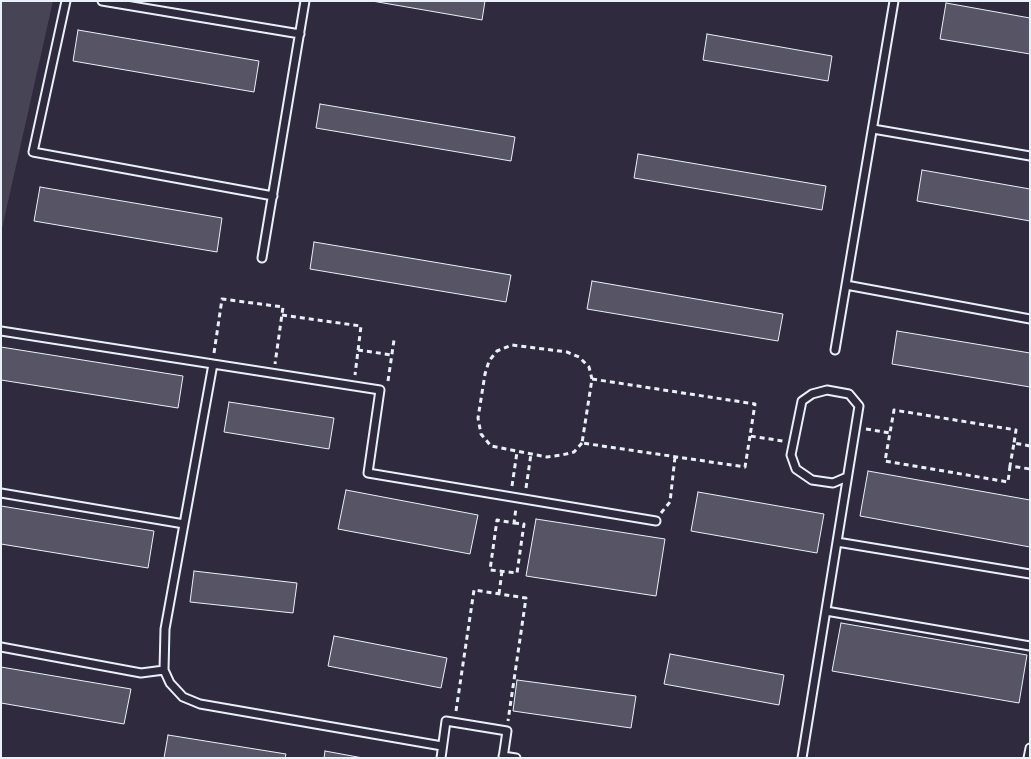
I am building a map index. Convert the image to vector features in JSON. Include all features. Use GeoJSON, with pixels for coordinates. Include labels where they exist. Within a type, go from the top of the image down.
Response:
{"type":"FeatureCollection","features":[{"type":"Feature","properties":{"kind":"lane"},"geometry":{"type":"LineString","coordinates":[[66,1],[33,152],[273,196]]}},
{"type":"Feature","properties":{"kind":"lane"},"geometry":{"type":"LineString","coordinates":[[102,1],[300,34]]}},
{"type":"Feature","properties":{"kind":"lane"},"geometry":{"type":"LineString","coordinates":[[262,258],[305,1]]}},
{"type":"Feature","properties":{"kind":"lane"},"geometry":{"type":"LineString","coordinates":[[835,350],[894,1]]}},
{"type":"Feature","properties":{"kind":"lane"},"geometry":{"type":"LineString","coordinates":[[873,129],[1030,156]]}},
{"type":"Feature","properties":{"kind":"lane"},"geometry":{"type":"LineString","coordinates":[[846,285],[1030,319]]}},
{"type":"Feature","properties":{"kind":"lane"},"geometry":{"type":"LineString","coordinates":[[1,331],[380,390],[368,473],[656,521]]}},
{"type":"Feature","properties":{"kind":"lane"},"geometry":{"type":"LineString","coordinates":[[213,364],[165,629],[164,670],[170,683],[183,697],[200,704],[442,746]]}},
{"type":"Feature","properties":{"kind":"lane"},"geometry":{"type":"LineString","coordinates":[[802,758],[859,406],[849,394],[827,390],[812,394],[802,400],[791,455],[796,469],[812,480],[833,483],[847,477]]}},
{"type":"Feature","properties":{"kind":"lane"},"geometry":{"type":"LineString","coordinates":[[1,493],[184,524]]}},
{"type":"Feature","properties":{"kind":"lane"},"geometry":{"type":"LineString","coordinates":[[837,542],[1030,574]]}},
{"type":"Feature","properties":{"kind":"lane"},"geometry":{"type":"LineString","coordinates":[[826,612],[1030,646]]}},
{"type":"Feature","properties":{"kind":"lane"},"geometry":{"type":"LineString","coordinates":[[1,647],[141,673],[164,670]]}},
{"type":"Feature","properties":{"kind":"lane"},"geometry":{"type":"LineString","coordinates":[[440,758],[446,721],[507,731],[503,757],[516,758]]}},
{"type":"Feature","properties":{"kind":"lane"},"geometry":{"type":"LineString","coordinates":[[1028,758],[1030,748]]}},
{"type":"Feature","properties":{"kind":"path"},"geometry":{"type":"LineString","coordinates":[[213,364],[222,299],[283,307],[274,374]]}},
{"type":"Feature","properties":{"kind":"path"},"geometry":{"type":"LineString","coordinates":[[282,315],[361,326],[354,386]]}},
{"type":"Feature","properties":{"kind":"path"},"geometry":{"type":"LineString","coordinates":[[380,390],[387,384],[394,340]]}},
{"type":"Feature","properties":{"kind":"path"},"geometry":{"type":"LineString","coordinates":[[512,345],[567,352],[580,357],[589,367],[592,379],[582,442],[574,452],[547,457],[517,452],[491,446],[481,434],[478,418],[484,374],[489,361],[497,351],[512,345]]}},
{"type":"Feature","properties":{"kind":"path"},"geometry":{"type":"LineString","coordinates":[[358,350],[392,355]]}},
{"type":"Feature","properties":{"kind":"path"},"geometry":{"type":"LineString","coordinates":[[582,442],[746,468],[755,404],[592,379]]}},
{"type":"Feature","properties":{"kind":"path"},"geometry":{"type":"LineString","coordinates":[[894,410],[1016,430],[1014,443],[1008,482],[885,461],[894,410]]}},
{"type":"Feature","properties":{"kind":"path"},"geometry":{"type":"LineString","coordinates":[[856,427],[890,433]]}},
{"type":"Feature","properties":{"kind":"path"},"geometry":{"type":"LineString","coordinates":[[750,436],[794,442]]}},
{"type":"Feature","properties":{"kind":"path"},"geometry":{"type":"LineString","coordinates":[[1014,443],[1030,446]]}},
{"type":"Feature","properties":{"kind":"path"},"geometry":{"type":"LineString","coordinates":[[514,522],[517,498],[517,452]]}},
{"type":"Feature","properties":{"kind":"path"},"geometry":{"type":"LineString","coordinates":[[517,498],[531,454]]}},
{"type":"Feature","properties":{"kind":"path"},"geometry":{"type":"LineString","coordinates":[[656,521],[670,502],[675,457]]}},
{"type":"Feature","properties":{"kind":"path"},"geometry":{"type":"LineString","coordinates":[[1010,466],[1030,469]]}},
{"type":"Feature","properties":{"kind":"path"},"geometry":{"type":"LineString","coordinates":[[497,520],[514,522],[524,524],[517,573],[490,570],[497,520]]}},
{"type":"Feature","properties":{"kind":"path"},"geometry":{"type":"LineString","coordinates":[[499,594],[502,571]]}},
{"type":"Feature","properties":{"kind":"path"},"geometry":{"type":"LineString","coordinates":[[454,723],[474,590],[526,598],[507,731]]}},
{"type":"Feature","properties":{"kind":"shaded area"},"geometry":{"type":"Polygon","coordinates":[[[1,1],[53,1],[1,233],[1,1]]]}},
{"type":"Feature","properties":{"kind":"building"},"geometry":{"type":"Polygon","coordinates":[[[372,1],[485,1],[482,20],[372,1]]]}},
{"type":"Feature","properties":{"kind":"building"},"geometry":{"type":"Polygon","coordinates":[[[946,3],[1030,18],[1030,54],[940,39],[946,3]]]}},
{"type":"Feature","properties":{"kind":"building"},"geometry":{"type":"Polygon","coordinates":[[[78,30],[259,61],[254,92],[73,61],[78,30]]]}},
{"type":"Feature","properties":{"kind":"building"},"geometry":{"type":"Polygon","coordinates":[[[707,34],[832,56],[828,81],[703,60],[707,34]]]}},
{"type":"Feature","properties":{"kind":"building"},"geometry":{"type":"Polygon","coordinates":[[[320,104],[515,137],[511,161],[316,128],[320,104]]]}},
{"type":"Feature","properties":{"kind":"building"},"geometry":{"type":"Polygon","coordinates":[[[638,154],[826,186],[822,210],[634,178],[638,154]]]}},
{"type":"Feature","properties":{"kind":"building"},"geometry":{"type":"Polygon","coordinates":[[[922,170],[1030,189],[1030,221],[917,201],[922,170]]]}},
{"type":"Feature","properties":{"kind":"building"},"geometry":{"type":"Polygon","coordinates":[[[40,187],[222,218],[217,252],[34,221],[40,187]]]}},
{"type":"Feature","properties":{"kind":"building"},"geometry":{"type":"Polygon","coordinates":[[[314,242],[511,275],[506,302],[310,269],[314,242]]]}},
{"type":"Feature","properties":{"kind":"building"},"geometry":{"type":"Polygon","coordinates":[[[592,281],[783,314],[778,341],[587,309],[592,281]]]}},
{"type":"Feature","properties":{"kind":"building"},"geometry":{"type":"Polygon","coordinates":[[[897,331],[1030,353],[1030,387],[892,364],[897,331]]]}},
{"type":"Feature","properties":{"kind":"building"},"geometry":{"type":"Polygon","coordinates":[[[1,347],[183,376],[178,408],[1,380],[1,347]]]}},
{"type":"Feature","properties":{"kind":"building"},"geometry":{"type":"Polygon","coordinates":[[[229,402],[334,418],[329,449],[224,432],[229,402]]]}},
{"type":"Feature","properties":{"kind":"building"},"geometry":{"type":"Polygon","coordinates":[[[868,471],[1030,500],[1030,547],[860,516],[868,471]]]}},
{"type":"Feature","properties":{"kind":"building"},"geometry":{"type":"Polygon","coordinates":[[[346,490],[478,515],[470,554],[338,529],[346,490]]]}},
{"type":"Feature","properties":{"kind":"building"},"geometry":{"type":"Polygon","coordinates":[[[698,492],[824,514],[817,553],[691,531],[698,492]]]}},
{"type":"Feature","properties":{"kind":"building"},"geometry":{"type":"Polygon","coordinates":[[[1,506],[154,531],[148,568],[1,544],[1,506]]]}},
{"type":"Feature","properties":{"kind":"building"},"geometry":{"type":"Polygon","coordinates":[[[536,519],[665,539],[656,596],[526,576],[536,519]]]}},
{"type":"Feature","properties":{"kind":"building"},"geometry":{"type":"Polygon","coordinates":[[[194,571],[297,583],[293,613],[190,602],[194,571]]]}},
{"type":"Feature","properties":{"kind":"building"},"geometry":{"type":"Polygon","coordinates":[[[841,623],[1027,655],[1019,703],[832,671],[841,623]]]}},
{"type":"Feature","properties":{"kind":"building"},"geometry":{"type":"Polygon","coordinates":[[[334,636],[447,658],[441,688],[328,666],[334,636]]]}},
{"type":"Feature","properties":{"kind":"building"},"geometry":{"type":"Polygon","coordinates":[[[670,654],[784,675],[779,705],[664,684],[670,654]]]}},
{"type":"Feature","properties":{"kind":"building"},"geometry":{"type":"Polygon","coordinates":[[[1,667],[131,689],[124,724],[1,703],[1,667]]]}},
{"type":"Feature","properties":{"kind":"building"},"geometry":{"type":"Polygon","coordinates":[[[517,680],[636,696],[631,728],[513,711],[517,680]]]}},
{"type":"Feature","properties":{"kind":"building"},"geometry":{"type":"Polygon","coordinates":[[[168,735],[286,754],[285,758],[164,758],[168,735]]]}},
{"type":"Feature","properties":{"kind":"building"},"geometry":{"type":"Polygon","coordinates":[[[325,751],[363,758],[324,758],[325,751]]]}}]}
